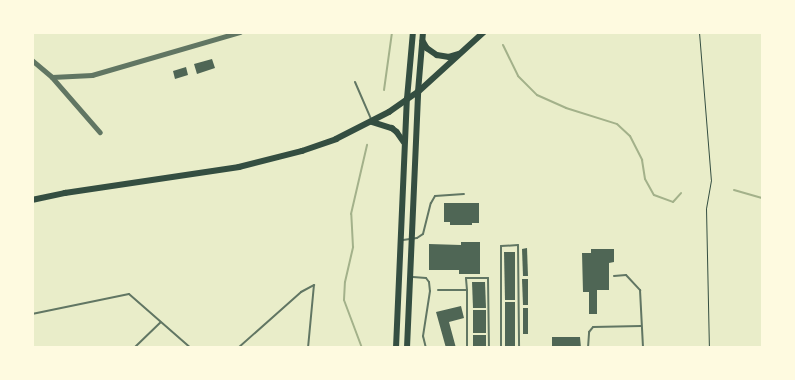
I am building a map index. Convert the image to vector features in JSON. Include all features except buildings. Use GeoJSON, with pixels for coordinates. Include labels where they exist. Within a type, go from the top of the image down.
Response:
{"type":"FeatureCollection","features":[{"type":"Feature","properties":{"kind":"main road"},"geometry":{"type":"LineString","coordinates":[[396,348],[407,99],[413,32]]}},
{"type":"Feature","properties":{"kind":"main road"},"geometry":{"type":"LineString","coordinates":[[407,348],[418,92],[423,32]]}},
{"type":"Feature","properties":{"kind":"main road"},"geometry":{"type":"LineString","coordinates":[[32,200],[266,161],[336,139],[372,122],[418,92],[484,32]]}},
{"type":"Feature","properties":{"kind":"main road"},"geometry":{"type":"LineString","coordinates":[[423,40],[430,50],[441,56],[462,53]]}},
{"type":"Feature","properties":{"kind":"main road"},"geometry":{"type":"LineString","coordinates":[[372,122],[397,132],[405,145]]}},
{"type":"Feature","properties":{"kind":"street"},"geometry":{"type":"LineString","coordinates":[[52,77],[92,75],[240,32]]}},
{"type":"Feature","properties":{"kind":"street"},"geometry":{"type":"LineString","coordinates":[[32,60],[52,77],[100,132]]}},
{"type":"Feature","properties":{"kind":"lane"},"geometry":{"type":"LineString","coordinates":[[355,82],[372,122]]}},
{"type":"Feature","properties":{"kind":"lane"},"geometry":{"type":"LineString","coordinates":[[401,241],[423,234],[430,203],[435,196],[464,194]]}},
{"type":"Feature","properties":{"kind":"lane"},"geometry":{"type":"LineString","coordinates":[[501,348],[500,246],[518,245],[519,348]]}},
{"type":"Feature","properties":{"kind":"lane"},"geometry":{"type":"LineString","coordinates":[[614,276],[626,275],[640,290],[643,348]]}},
{"type":"Feature","properties":{"kind":"lane"},"geometry":{"type":"LineString","coordinates":[[399,276],[426,278],[429,282],[430,291],[423,336],[426,348]]}},
{"type":"Feature","properties":{"kind":"lane"},"geometry":{"type":"LineString","coordinates":[[467,348],[466,278],[488,278],[489,348]]}},
{"type":"Feature","properties":{"kind":"lane"},"geometry":{"type":"LineString","coordinates":[[238,348],[301,292],[314,284],[308,348]]}},
{"type":"Feature","properties":{"kind":"lane"},"geometry":{"type":"LineString","coordinates":[[438,290],[467,290]]}},
{"type":"Feature","properties":{"kind":"lane"},"geometry":{"type":"LineString","coordinates":[[32,314],[129,294],[191,348]]}},
{"type":"Feature","properties":{"kind":"lane"},"geometry":{"type":"LineString","coordinates":[[134,348],[161,322]]}},
{"type":"Feature","properties":{"kind":"lane"},"geometry":{"type":"LineString","coordinates":[[588,348],[589,332],[593,328],[642,326]]}},
{"type":"Feature","properties":{"kind":"path"},"geometry":{"type":"LineString","coordinates":[[699,32],[711,180],[706,208],[709,348]]}},
{"type":"Feature","properties":{"kind":"waterway"},"geometry":{"type":"LineString","coordinates":[[384,90],[392,32]]}},
{"type":"Feature","properties":{"kind":"waterway"},"geometry":{"type":"LineString","coordinates":[[503,45],[518,76],[537,95],[566,108],[617,124],[630,136],[642,160],[645,179],[654,195],[673,202],[681,193]]}},
{"type":"Feature","properties":{"kind":"waterway"},"geometry":{"type":"LineString","coordinates":[[362,348],[344,300],[345,282],[353,247],[351,214],[367,145]]}},
{"type":"Feature","properties":{"kind":"waterway"},"geometry":{"type":"LineString","coordinates":[[734,190],[762,198]]}}]}
